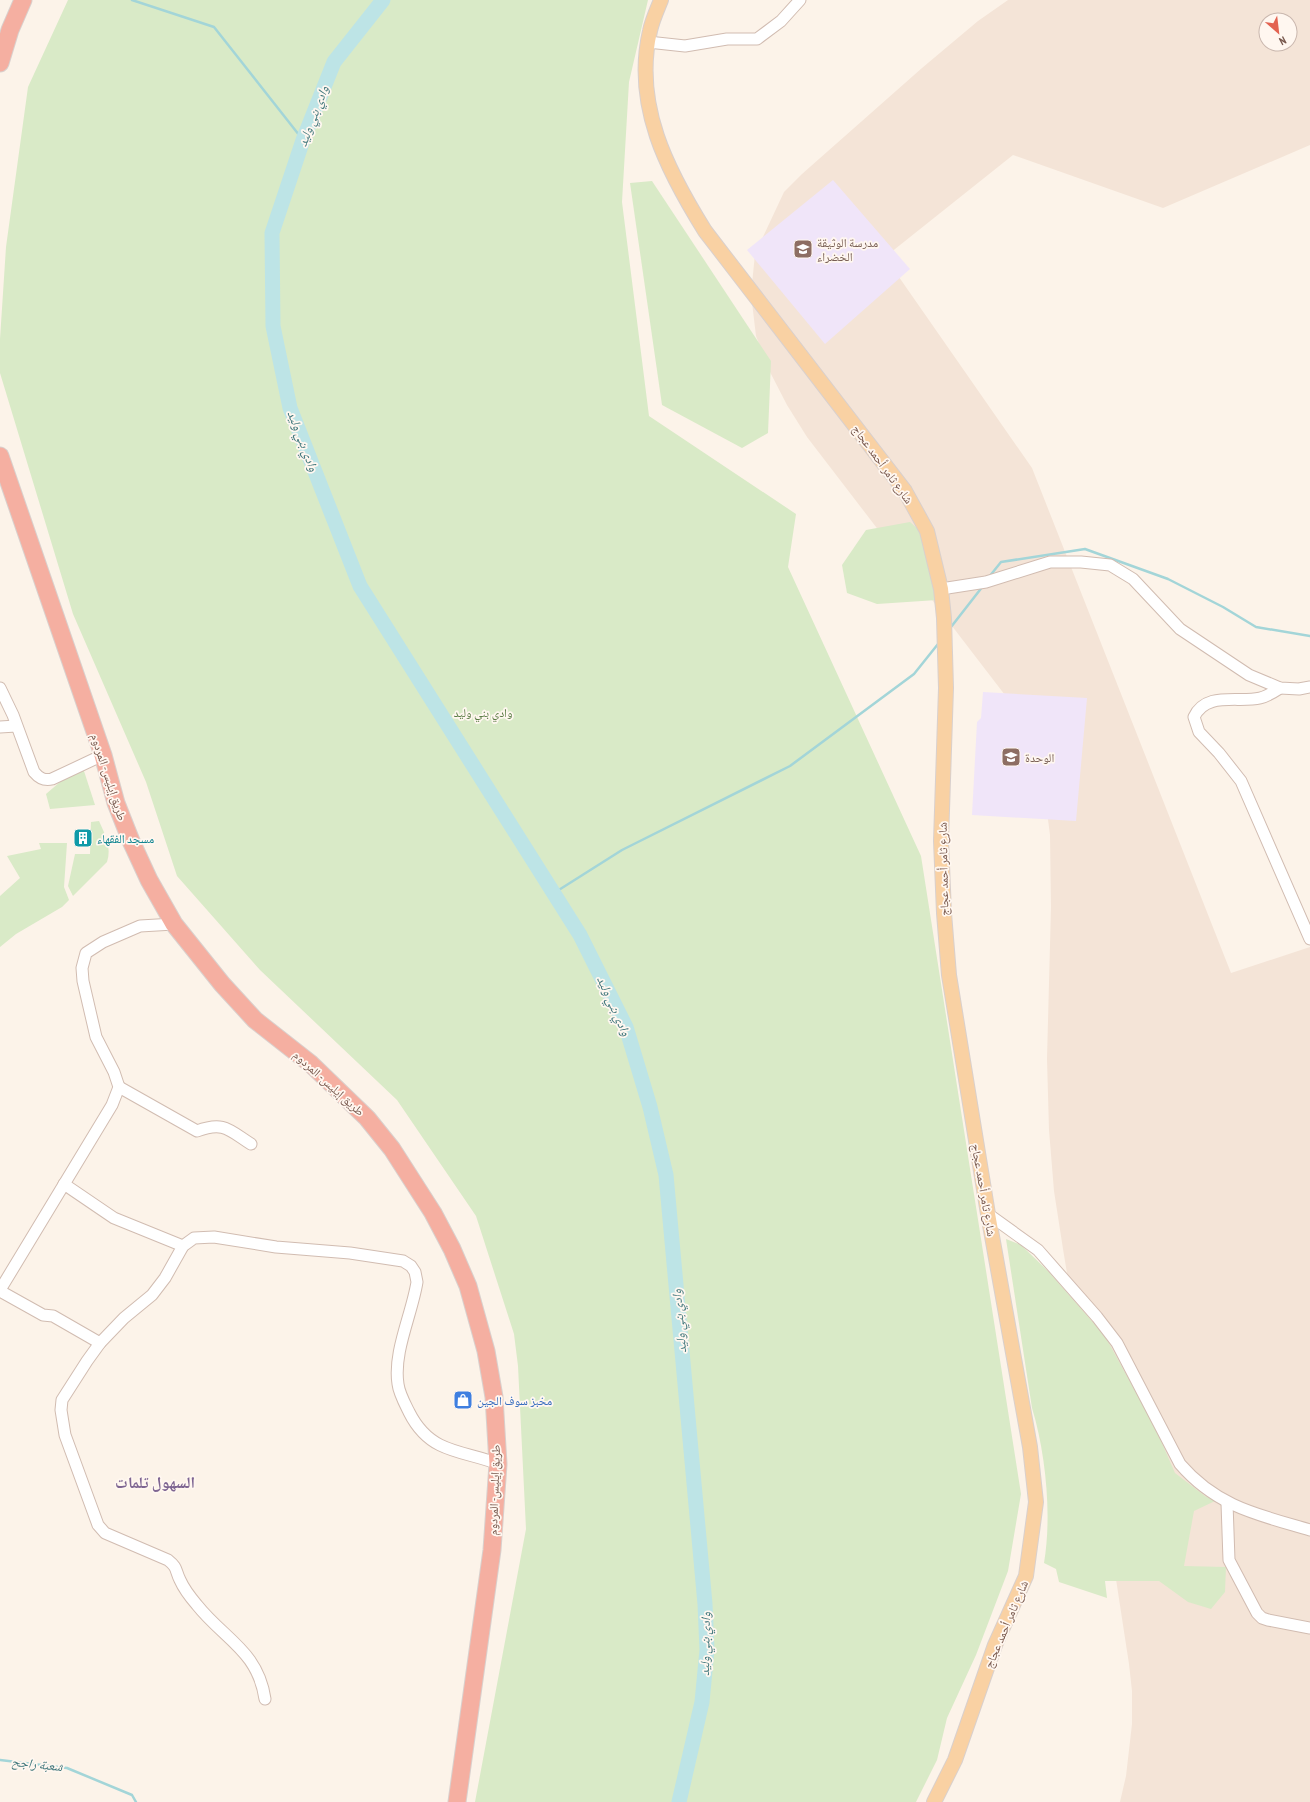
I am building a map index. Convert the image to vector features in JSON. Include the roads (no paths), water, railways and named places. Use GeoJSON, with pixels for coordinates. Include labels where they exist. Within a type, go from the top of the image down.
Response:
{"type":"FeatureCollection","features":[{"type":"Feature","properties":{"kind":"highway"},"geometry":{"type":"LineString","coordinates":[[0,63],[10,30],[23,0]]}},
{"type":"Feature","properties":{"kind":"highway","name":"طريق إيليس- المردوم"},"geometry":{"type":"LineString","coordinates":[[0,456],[103,755],[116,803],[149,880],[174,924],[222,984],[255,1020],[311,1064],[368,1118],[392,1149],[433,1213],[468,1286],[486,1351],[494,1397],[498,1464],[492,1550],[457,1802]]}},
{"type":"Feature","properties":{"kind":"main road","name":"شارع ثامر أحمد عجاج"},"geometry":{"type":"LineString","coordinates":[[661,0],[650,32],[645,76],[651,123],[666,162],[684,197],[705,231],[751,293],[905,491],[927,531],[941,589],[944,618],[946,688],[941,841],[948,975],[988,1214],[1030,1447],[1036,1502],[1026,1576],[995,1645],[954,1760],[934,1802]]}},
{"type":"Feature","properties":{"kind":"street"},"geometry":{"type":"LineString","coordinates":[[648,42],[685,46],[727,40],[757,39],[781,21],[800,0]]}},
{"type":"Feature","properties":{"kind":"street"},"geometry":{"type":"LineString","coordinates":[[941,589],[986,582],[1050,562],[1081,562],[1110,565],[1132,579],[1180,629],[1249,675],[1280,688],[1299,689],[1310,687]]}},
{"type":"Feature","properties":{"kind":"street"},"geometry":{"type":"LineString","coordinates":[[0,688],[34,772],[43,779],[52,780],[103,755]]}},
{"type":"Feature","properties":{"kind":"street"},"geometry":{"type":"LineString","coordinates":[[1280,688],[1260,698],[1219,700],[1210,702],[1202,706],[1194,717],[1199,732],[1219,753],[1241,781],[1310,939]]}},
{"type":"Feature","properties":{"kind":"street"},"geometry":{"type":"LineString","coordinates":[[0,727],[16,726]]}},
{"type":"Feature","properties":{"kind":"street"},"geometry":{"type":"LineString","coordinates":[[100,1343],[53,1316],[43,1315],[0,1290],[112,1105],[119,1087],[114,1072],[96,1037],[83,981],[82,968],[86,953],[92,948],[118,935],[140,926],[174,924]]}},
{"type":"Feature","properties":{"kind":"street"},"geometry":{"type":"LineString","coordinates":[[119,1087],[197,1131],[217,1126],[225,1128],[251,1144]]}},
{"type":"Feature","properties":{"kind":"street"},"geometry":{"type":"LineString","coordinates":[[64,1184],[114,1218],[183,1246]]}},
{"type":"Feature","properties":{"kind":"street"},"geometry":{"type":"LineString","coordinates":[[988,1214],[1038,1250],[1097,1317],[1117,1343],[1180,1464],[1194,1479],[1227,1503],[1249,1512],[1310,1530]]}},
{"type":"Feature","properties":{"kind":"street"},"geometry":{"type":"LineString","coordinates":[[265,1699],[261,1680],[253,1664],[239,1646],[197,1606],[180,1579],[176,1567],[168,1560],[105,1533],[98,1525],[65,1435],[61,1410],[62,1400],[100,1343],[124,1318],[152,1295],[166,1278],[183,1246],[194,1238],[214,1237],[276,1247],[350,1253],[403,1261],[411,1266],[417,1282],[397,1366],[398,1385],[404,1403],[421,1432],[432,1440],[459,1453],[484,1458],[498,1464]]}},
{"type":"Feature","properties":{"kind":"street"},"geometry":{"type":"LineString","coordinates":[[1227,1503],[1229,1560],[1257,1613],[1262,1618],[1268,1620],[1310,1628]]}},
{"type":"Feature","properties":{"kind":"waterway"},"geometry":{"type":"LineString","coordinates":[[132,0],[214,27],[303,140]]}},
{"type":"Feature","properties":{"kind":"waterway","name":"وادي بني وليد"},"geometry":{"type":"LineString","coordinates":[[383,0],[334,62],[303,140],[272,233],[273,326],[290,408],[360,586],[580,935],[626,1027],[650,1107],[666,1175],[705,1604],[707,1650],[702,1702],[679,1802]]}},
{"type":"Feature","properties":{"kind":"waterway"},"geometry":{"type":"LineString","coordinates":[[989,577],[1001,562],[1085,549],[1168,579],[1223,607],[1256,627],[1310,636]]}},
{"type":"Feature","properties":{"kind":"waterway"},"geometry":{"type":"LineString","coordinates":[[951,627],[983,586]]}},
{"type":"Feature","properties":{"kind":"waterway"},"geometry":{"type":"LineString","coordinates":[[554,893],[622,850],[790,766],[914,674],[938,644]]}},
{"type":"Feature","properties":{"kind":"waterway","name":"شعبة راجح"},"geometry":{"type":"LineString","coordinates":[[0,1760],[67,1768],[132,1795],[136,1802]]}},
{"type":"Feature","properties":{"kind":"place","name":"مدرسة الوثيقة الخضراء"},"geometry":{"type":"Point","coordinates":[803,249]}},
{"type":"Feature","properties":{"kind":"place","name":"الوحدة"},"geometry":{"type":"Point","coordinates":[1011,757]}},
{"type":"Feature","properties":{"kind":"place","name":"مسجد الفقهاء"},"geometry":{"type":"Point","coordinates":[83,838]}},
{"type":"Feature","properties":{"kind":"place","name":"مخبز سوف الجين"},"geometry":{"type":"Point","coordinates":[463,1400]}},
{"type":"Feature","properties":{"kind":"district","name":"السهول تلمات"},"geometry":{"type":"Point","coordinates":[155,1482]}}]}
